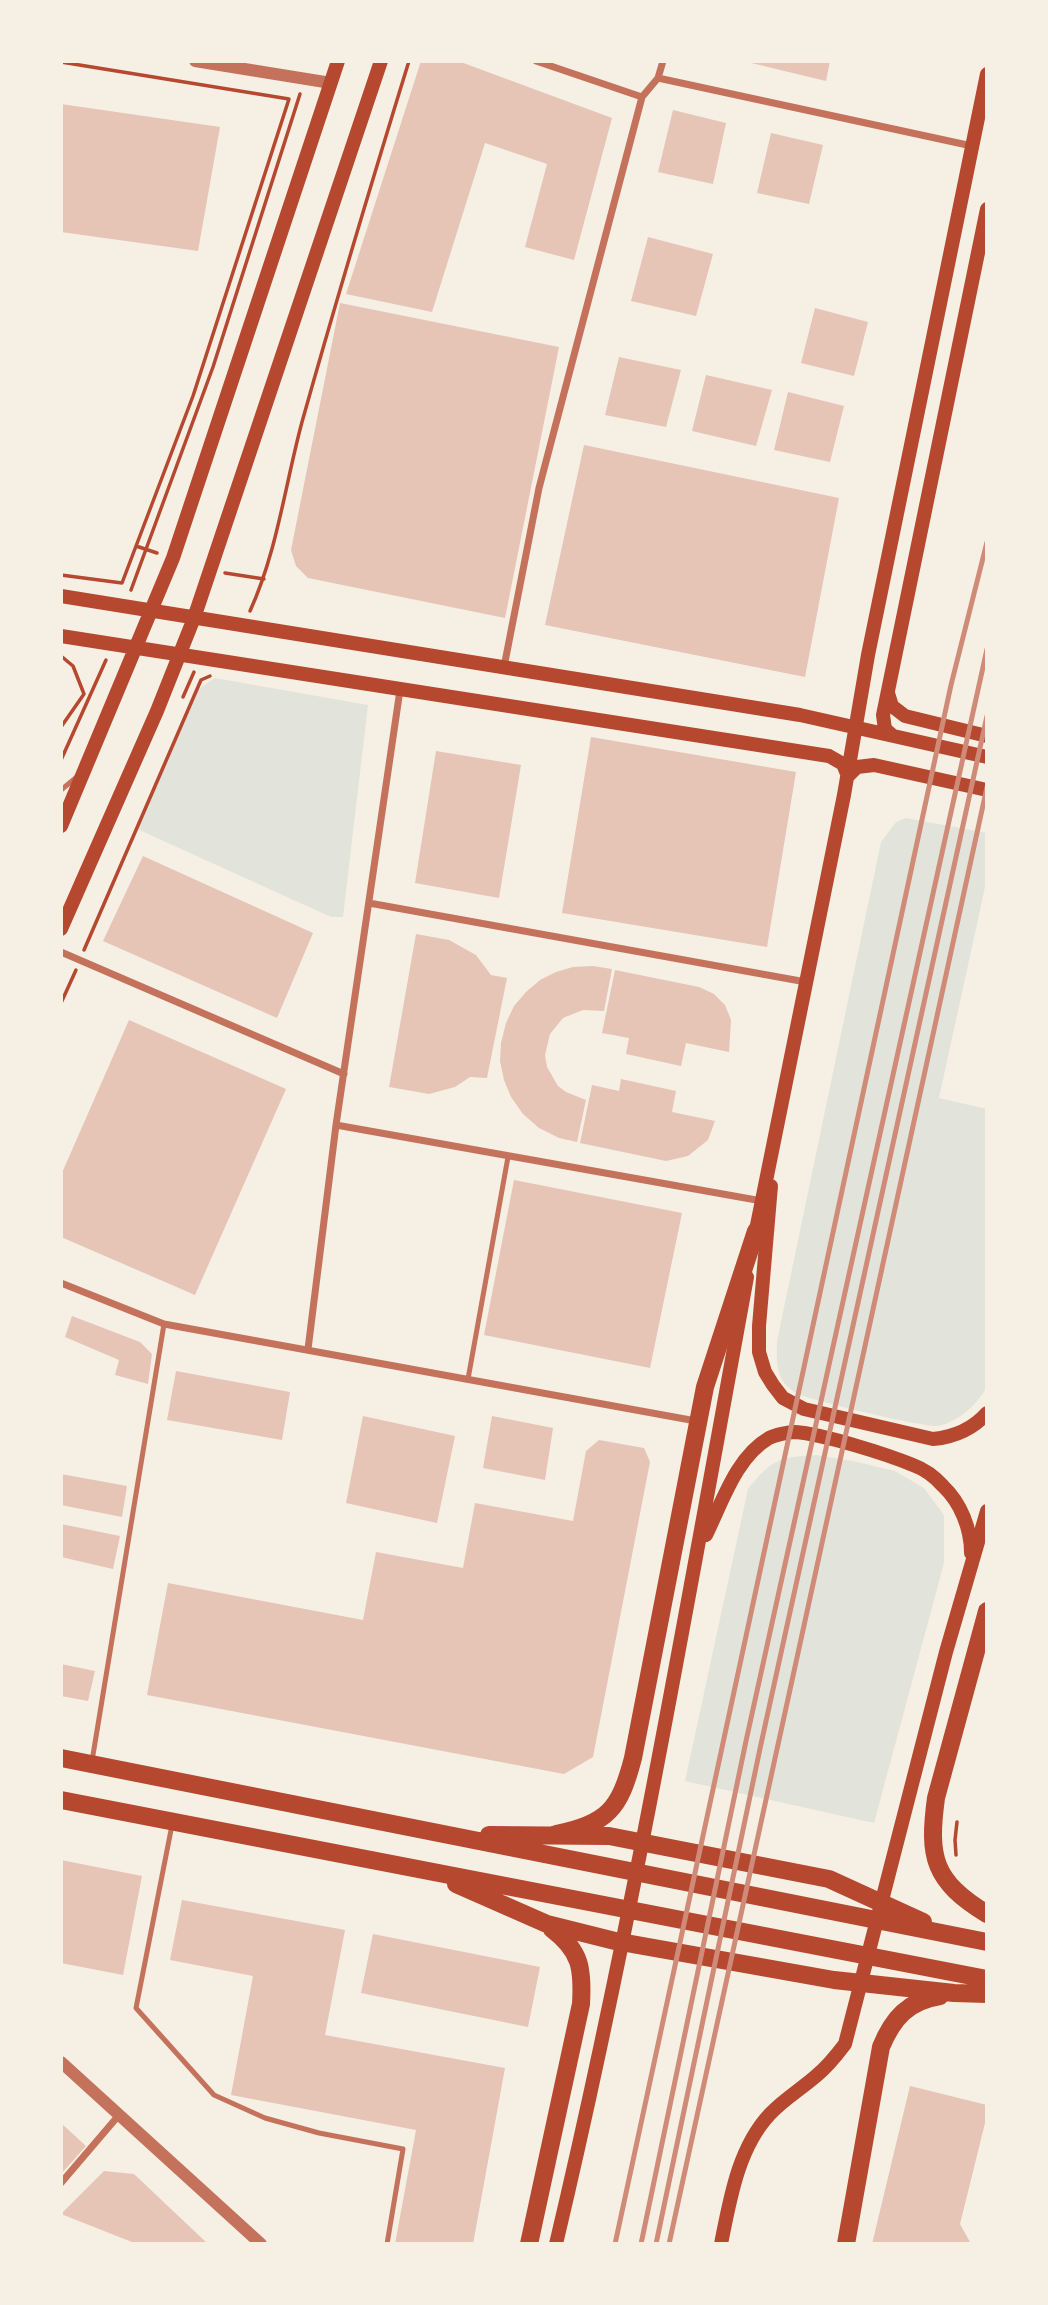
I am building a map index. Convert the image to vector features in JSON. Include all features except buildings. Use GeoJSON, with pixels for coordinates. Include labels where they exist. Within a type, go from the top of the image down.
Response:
{"type":"FeatureCollection","features":[{"type":"Feature","properties":{"kind":"main road"},"geometry":{"type":"LineString","coordinates":[[61,826],[178,546],[338,61]]}},
{"type":"Feature","properties":{"kind":"main road"},"geometry":{"type":"LineString","coordinates":[[61,929],[194,618],[381,61]]}},
{"type":"Feature","properties":{"kind":"main road"},"geometry":{"type":"LineString","coordinates":[[556,2244],[594,2084],[685,1624],[756,1231],[848,776],[868,655],[987,74]]}},
{"type":"Feature","properties":{"kind":"main road"},"geometry":{"type":"LineString","coordinates":[[892,735],[887,733],[882,723],[888,688],[987,209]]}},
{"type":"Feature","properties":{"kind":"main road"},"geometry":{"type":"LineString","coordinates":[[61,596],[800,715],[987,757]]}},
{"type":"Feature","properties":{"kind":"main road"},"geometry":{"type":"LineString","coordinates":[[61,636],[829,756],[843,764],[848,776]]}},
{"type":"Feature","properties":{"kind":"main road"},"geometry":{"type":"LineString","coordinates":[[888,688],[892,706],[899,713],[987,736]]}},
{"type":"Feature","properties":{"kind":"main road"},"geometry":{"type":"LineString","coordinates":[[848,776],[857,767],[874,765],[987,790]]}},
{"type":"Feature","properties":{"kind":"main road"},"geometry":{"type":"LineString","coordinates":[[770,1160],[771,1209],[759,1326],[760,1352],[765,1372],[783,1398],[804,1409],[933,1439],[952,1437],[966,1430],[987,1413]]}},
{"type":"Feature","properties":{"kind":"main road"},"geometry":{"type":"LineString","coordinates":[[556,1834],[579,1830],[611,1812],[626,1782],[636,1745],[697,1421],[712,1362],[756,1231]]}},
{"type":"Feature","properties":{"kind":"main road"},"geometry":{"type":"LineString","coordinates":[[697,1553],[744,1463],[770,1437],[792,1432],[810,1434],[877,1453],[914,1465],[930,1474],[955,1499],[964,1517],[969,1532],[971,1565]]}},
{"type":"Feature","properties":{"kind":"main road"},"geometry":{"type":"LineString","coordinates":[[721,2243],[736,2178],[756,2131],[771,2113],[818,2074],[845,2044],[946,1653],[987,1511]]}},
{"type":"Feature","properties":{"kind":"main road"},"geometry":{"type":"LineString","coordinates":[[987,1611],[936,1798],[932,1850],[939,1869],[947,1880],[970,1904],[987,1914]]}},
{"type":"Feature","properties":{"kind":"main road"},"geometry":{"type":"LineString","coordinates":[[61,1758],[987,1942]]}},
{"type":"Feature","properties":{"kind":"main road"},"geometry":{"type":"LineString","coordinates":[[61,1800],[987,1979]]}},
{"type":"Feature","properties":{"kind":"main road"},"geometry":{"type":"LineString","coordinates":[[453,1836],[609,1836],[829,1879],[951,1935]]}},
{"type":"Feature","properties":{"kind":"main road"},"geometry":{"type":"LineString","coordinates":[[430,1872],[547,1924],[615,1941],[834,1980],[987,1994]]}},
{"type":"Feature","properties":{"kind":"main road"},"geometry":{"type":"LineString","coordinates":[[529,2244],[581,2004],[582,1982],[573,1949],[547,1924]]}},
{"type":"Feature","properties":{"kind":"main road"},"geometry":{"type":"LineString","coordinates":[[846,2244],[878,2056],[884,2039],[897,2017],[912,2004],[954,1993]]}},
{"type":"Feature","properties":{"kind":"street"},"geometry":{"type":"LineString","coordinates":[[195,61],[331,83]]}},
{"type":"Feature","properties":{"kind":"street"},"geometry":{"type":"LineString","coordinates":[[536,61],[642,97]]}},
{"type":"Feature","properties":{"kind":"street"},"geometry":{"type":"LineString","coordinates":[[504,667],[539,488],[642,97],[658,78],[663,61]]}},
{"type":"Feature","properties":{"kind":"street"},"geometry":{"type":"LineString","coordinates":[[658,78],[972,146]]}},
{"type":"Feature","properties":{"kind":"street"},"geometry":{"type":"LineString","coordinates":[[309,1349],[336,1125],[400,689]]}},
{"type":"Feature","properties":{"kind":"street"},"geometry":{"type":"LineString","coordinates":[[369,902],[806,982]]}},
{"type":"Feature","properties":{"kind":"street"},"geometry":{"type":"LineString","coordinates":[[61,952],[344,1074]]}},
{"type":"Feature","properties":{"kind":"street"},"geometry":{"type":"LineString","coordinates":[[336,1125],[762,1201]]}},
{"type":"Feature","properties":{"kind":"street"},"geometry":{"type":"LineString","coordinates":[[61,1283],[163,1324],[697,1421]]}},
{"type":"Feature","properties":{"kind":"street"},"geometry":{"type":"LineString","coordinates":[[61,2062],[261,2244]]}},
{"type":"Feature","properties":{"kind":"street"},"geometry":{"type":"LineString","coordinates":[[61,2183],[119,2115]]}},
{"type":"Feature","properties":{"kind":"lane"},"geometry":{"type":"LineString","coordinates":[[61,790],[85,769]]}},
{"type":"Feature","properties":{"kind":"lane"},"geometry":{"type":"LineString","coordinates":[[468,1379],[508,1157]]}},
{"type":"Feature","properties":{"kind":"lane"},"geometry":{"type":"LineString","coordinates":[[92,1764],[163,1324]]}},
{"type":"Feature","properties":{"kind":"lane"},"geometry":{"type":"LineString","coordinates":[[173,1822],[136,2008],[214,2095],[265,2118],[319,2133],[403,2149],[387,2244]]}},
{"type":"Feature","properties":{"kind":"path"},"geometry":{"type":"LineString","coordinates":[[243,625],[264,579],[293,458],[349,252],[409,61]]}},
{"type":"Feature","properties":{"kind":"path"},"geometry":{"type":"LineString","coordinates":[[61,62],[289,99],[193,396],[122,583],[61,575]]}},
{"type":"Feature","properties":{"kind":"path"},"geometry":{"type":"LineString","coordinates":[[125,607],[213,367],[305,79]]}},
{"type":"Feature","properties":{"kind":"path"},"geometry":{"type":"LineString","coordinates":[[61,760],[112,644]]}},
{"type":"Feature","properties":{"kind":"path"},"geometry":{"type":"LineString","coordinates":[[61,656],[73,666],[84,695],[61,727]]}},
{"type":"Feature","properties":{"kind":"path"},"geometry":{"type":"LineString","coordinates":[[61,1003],[201,680],[225,671],[228,662]]}},
{"type":"Feature","properties":{"kind":"path"},"geometry":{"type":"LineString","coordinates":[[957,1822],[955,1840],[960,1863]]}},
{"type":"Feature","properties":{"kind":"shaded area"},"geometry":{"type":"Polygon","coordinates":[[[215,678],[368,705],[343,917],[331,917],[137,829],[200,688],[215,678]]]}},
{"type":"Feature","properties":{"kind":"shaded area"},"geometry":{"type":"Polygon","coordinates":[[[906,818],[987,833],[987,878],[939,1098],[987,1109],[987,1387],[967,1411],[938,1426],[867,1413],[796,1393],[784,1383],[777,1363],[777,1341],[881,842],[896,822],[906,818]]]}},
{"type":"Feature","properties":{"kind":"shaded area"},"geometry":{"type":"Polygon","coordinates":[[[816,1455],[895,1471],[924,1488],[944,1515],[944,1563],[874,1823],[685,1781],[748,1489],[763,1472],[777,1462],[816,1455]]]}},
{"type":"Feature","properties":{"kind":"railway"},"geometry":{"type":"LineString","coordinates":[[615,2244],[951,685],[987,542]]}},
{"type":"Feature","properties":{"kind":"railway"},"geometry":{"type":"LineString","coordinates":[[641,2244],[746,1741],[987,649]]}},
{"type":"Feature","properties":{"kind":"railway"},"geometry":{"type":"LineString","coordinates":[[656,2244],[761,1744],[987,716]]}},
{"type":"Feature","properties":{"kind":"railway"},"geometry":{"type":"LineString","coordinates":[[669,2244],[987,787]]}}]}
